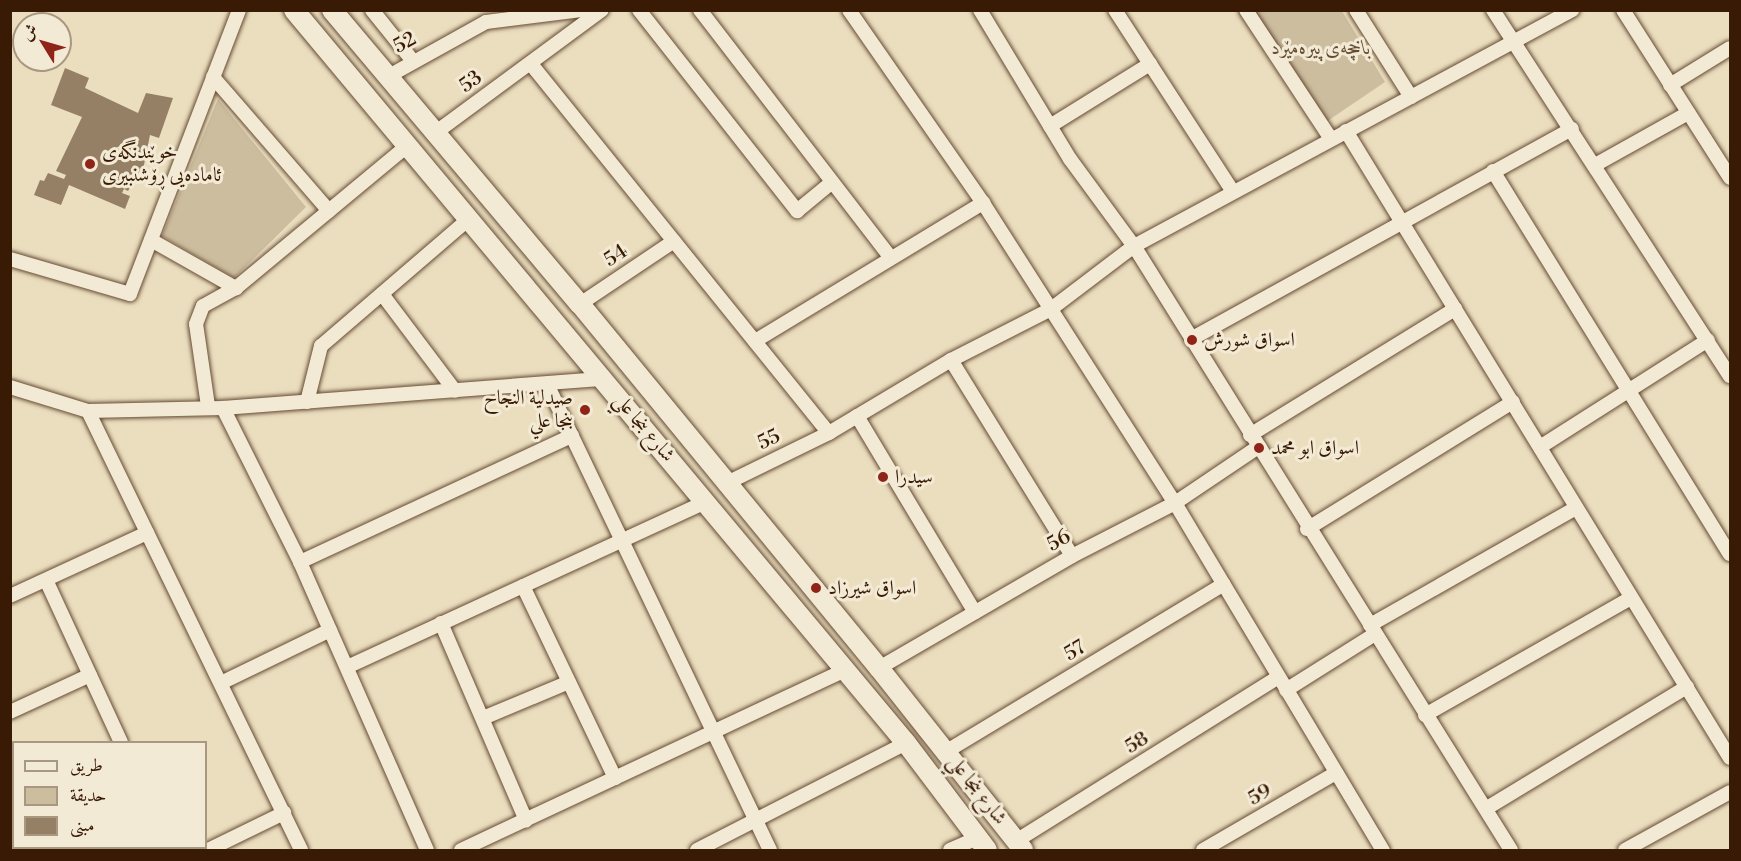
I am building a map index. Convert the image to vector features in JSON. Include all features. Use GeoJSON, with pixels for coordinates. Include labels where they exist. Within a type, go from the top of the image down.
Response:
{"type":"FeatureCollection","features":[{"type":"Feature","properties":{"kind":"main road","name":"شارع بنجا علي"},"geometry":{"type":"LineString","coordinates":[[294,10],[846,670],[906,743],[982,844]]}},
{"type":"Feature","properties":{"kind":"main road","name":"شارع بنجا علي"},"geometry":{"type":"LineString","coordinates":[[332,10],[580,304],[947,751],[1020,846]]}},
{"type":"Feature","properties":{"kind":"main road"},"geometry":{"type":"LineString","coordinates":[[747,552],[768,533]]}},
{"type":"Feature","properties":{"kind":"street"},"geometry":{"type":"LineString","coordinates":[[10,259],[130,294],[239,10]]}},
{"type":"Feature","properties":{"kind":"street"},"geometry":{"type":"LineString","coordinates":[[372,10],[412,60]]}},
{"type":"Feature","properties":{"kind":"street","name":"52"},"geometry":{"type":"LineString","coordinates":[[387,77],[412,60],[486,22],[581,10]]}},
{"type":"Feature","properties":{"kind":"street","name":"53"},"geometry":{"type":"LineString","coordinates":[[435,133],[602,10]]}},
{"type":"Feature","properties":{"kind":"street"},"geometry":{"type":"LineString","coordinates":[[639,10],[797,211],[831,182]]}},
{"type":"Feature","properties":{"kind":"street"},"geometry":{"type":"LineString","coordinates":[[700,10],[890,257]]}},
{"type":"Feature","properties":{"kind":"street"},"geometry":{"type":"LineString","coordinates":[[849,10],[983,203],[1175,503],[1383,850]]}},
{"type":"Feature","properties":{"kind":"street"},"geometry":{"type":"LineString","coordinates":[[980,10],[1050,126],[1134,246],[1307,529],[1487,808],[1511,850]]}},
{"type":"Feature","properties":{"kind":"street"},"geometry":{"type":"LineString","coordinates":[[1115,10],[1233,192]]}},
{"type":"Feature","properties":{"kind":"street"},"geometry":{"type":"LineString","coordinates":[[1246,10],[1331,139]]}},
{"type":"Feature","properties":{"kind":"street"},"geometry":{"type":"LineString","coordinates":[[1356,10],[1411,97]]}},
{"type":"Feature","properties":{"kind":"street"},"geometry":{"type":"LineString","coordinates":[[1493,10],[1731,376]]}},
{"type":"Feature","properties":{"kind":"street","name":"55"},"geometry":{"type":"LineString","coordinates":[[727,483],[829,433],[951,360],[1051,309],[1134,246],[1573,10]]}},
{"type":"Feature","properties":{"kind":"street"},"geometry":{"type":"LineString","coordinates":[[1623,10],[1731,178]]}},
{"type":"Feature","properties":{"kind":"street"},"geometry":{"type":"LineString","coordinates":[[1670,85],[1731,48]]}},
{"type":"Feature","properties":{"kind":"street"},"geometry":{"type":"LineString","coordinates":[[531,64],[829,433]]}},
{"type":"Feature","properties":{"kind":"street"},"geometry":{"type":"LineString","coordinates":[[1050,126],[1150,64]]}},
{"type":"Feature","properties":{"kind":"street"},"geometry":{"type":"LineString","coordinates":[[213,77],[329,211]]}},
{"type":"Feature","properties":{"kind":"street"},"geometry":{"type":"LineString","coordinates":[[1595,165],[1688,113]]}},
{"type":"Feature","properties":{"kind":"street"},"geometry":{"type":"LineString","coordinates":[[1191,339],[1401,220],[1572,129]]}},
{"type":"Feature","properties":{"kind":"street"},"geometry":{"type":"LineString","coordinates":[[1347,131],[1731,758]]}},
{"type":"Feature","properties":{"kind":"street"},"geometry":{"type":"LineString","coordinates":[[208,406],[196,324],[203,306],[236,288],[408,145]]}},
{"type":"Feature","properties":{"kind":"street"},"geometry":{"type":"LineString","coordinates":[[1493,171],[1627,392],[1731,554]]}},
{"type":"Feature","properties":{"kind":"street"},"geometry":{"type":"LineString","coordinates":[[755,341],[890,257],[983,203]]}},
{"type":"Feature","properties":{"kind":"street"},"geometry":{"type":"LineString","coordinates":[[307,402],[321,346],[470,218]]}},
{"type":"Feature","properties":{"kind":"street"},"geometry":{"type":"LineString","coordinates":[[151,240],[236,288]]}},
{"type":"Feature","properties":{"kind":"street","name":"54"},"geometry":{"type":"LineString","coordinates":[[580,304],[674,242]]}},
{"type":"Feature","properties":{"kind":"street"},"geometry":{"type":"LineString","coordinates":[[382,294],[455,391]]}},
{"type":"Feature","properties":{"kind":"street","name":"56"},"geometry":{"type":"LineString","coordinates":[[879,668],[1072,556],[1175,503],[1254,441],[1455,309]]}},
{"type":"Feature","properties":{"kind":"street"},"geometry":{"type":"LineString","coordinates":[[1540,447],[1708,340]]}},
{"type":"Feature","properties":{"kind":"street"},"geometry":{"type":"LineString","coordinates":[[951,360],[1072,556]]}},
{"type":"Feature","properties":{"kind":"street"},"geometry":{"type":"LineString","coordinates":[[10,387],[88,411],[208,406],[223,408],[604,379]]}},
{"type":"Feature","properties":{"kind":"street"},"geometry":{"type":"LineString","coordinates":[[547,384],[770,850]]}},
{"type":"Feature","properties":{"kind":"street"},"geometry":{"type":"LineString","coordinates":[[1307,529],[1512,402]]}},
{"type":"Feature","properties":{"kind":"street"},"geometry":{"type":"LineString","coordinates":[[223,408],[300,562],[427,850]]}},
{"type":"Feature","properties":{"kind":"street"},"geometry":{"type":"LineString","coordinates":[[88,411],[301,850]]}},
{"type":"Feature","properties":{"kind":"street"},"geometry":{"type":"LineString","coordinates":[[857,416],[975,612]]}},
{"type":"Feature","properties":{"kind":"street"},"geometry":{"type":"LineString","coordinates":[[300,562],[572,436]]}},
{"type":"Feature","properties":{"kind":"street"},"geometry":{"type":"LineString","coordinates":[[347,667],[706,502]]}},
{"type":"Feature","properties":{"kind":"street"},"geometry":{"type":"LineString","coordinates":[[1286,690],[1372,630],[1576,508]]}},
{"type":"Feature","properties":{"kind":"street"},"geometry":{"type":"LineString","coordinates":[[10,596],[147,533]]}},
{"type":"Feature","properties":{"kind":"street"},"geometry":{"type":"LineString","coordinates":[[46,580],[121,741]]}},
{"type":"Feature","properties":{"kind":"street","name":"57"},"geometry":{"type":"LineString","coordinates":[[947,751],[1224,584]]}},
{"type":"Feature","properties":{"kind":"street"},"geometry":{"type":"LineString","coordinates":[[524,586],[615,778]]}},
{"type":"Feature","properties":{"kind":"street"},"geometry":{"type":"LineString","coordinates":[[1425,715],[1631,598]]}},
{"type":"Feature","properties":{"kind":"street"},"geometry":{"type":"LineString","coordinates":[[441,623],[526,820]]}},
{"type":"Feature","properties":{"kind":"street"},"geometry":{"type":"LineString","coordinates":[[220,683],[330,630]]}},
{"type":"Feature","properties":{"kind":"street"},"geometry":{"type":"LineString","coordinates":[[461,850],[846,670]]}},
{"type":"Feature","properties":{"kind":"street"},"geometry":{"type":"LineString","coordinates":[[10,712],[90,675]]}},
{"type":"Feature","properties":{"kind":"street","name":"58"},"geometry":{"type":"LineString","coordinates":[[1020,846],[1278,677]]}},
{"type":"Feature","properties":{"kind":"street"},"geometry":{"type":"LineString","coordinates":[[483,718],[569,682]]}},
{"type":"Feature","properties":{"kind":"street"},"geometry":{"type":"LineString","coordinates":[[1487,808],[1687,687]]}},
{"type":"Feature","properties":{"kind":"street"},"geometry":{"type":"LineString","coordinates":[[697,850],[906,743]]}},
{"type":"Feature","properties":{"kind":"street","name":"59"},"geometry":{"type":"LineString","coordinates":[[1203,850],[1336,773]]}},
{"type":"Feature","properties":{"kind":"street"},"geometry":{"type":"LineString","coordinates":[[1625,850],[1731,792]]}},
{"type":"Feature","properties":{"kind":"street"},"geometry":{"type":"LineString","coordinates":[[208,850],[284,813]]}},
{"type":"Feature","properties":{"kind":"street"},"geometry":{"type":"LineString","coordinates":[[950,850],[982,844]]}},
{"type":"Feature","properties":{"kind":"green space","name":"باخچەی پیرەمێرد"},"geometry":{"type":"Polygon","coordinates":[[[1253,11],[1342,11],[1385,82],[1326,122],[1253,11]]]}},
{"type":"Feature","properties":{"kind":"green space"},"geometry":{"type":"Polygon","coordinates":[[[218,99],[306,207],[234,278],[162,236],[218,99]]]}},
{"type":"Feature","properties":{"kind":"building"},"geometry":{"type":"Polygon","coordinates":[[[72,71],[89,78],[85,88],[138,113],[146,93],[173,98],[159,138],[150,135],[144,165],[128,191],[124,189],[122,193],[130,196],[125,209],[69,185],[61,205],[34,195],[40,180],[44,181],[48,173],[64,179],[66,175],[56,171],[82,117],[51,105],[63,72],[72,71]]]}},
{"type":"Feature","properties":{"kind":"place","name":"خوێندنگەی ئامادەیی ڕۆشنبیری"},"geometry":{"type":"Point","coordinates":[90,164]}},
{"type":"Feature","properties":{"kind":"place","name":"اسواق شورش"},"geometry":{"type":"Point","coordinates":[1192,340]}},
{"type":"Feature","properties":{"kind":"place","name":"صيدلية النجاح بنجا علي"},"geometry":{"type":"Point","coordinates":[585,410]}},
{"type":"Feature","properties":{"kind":"place","name":"اسواق ابو محمد"},"geometry":{"type":"Point","coordinates":[1259,448]}},
{"type":"Feature","properties":{"kind":"place","name":"سيدرا"},"geometry":{"type":"Point","coordinates":[883,477]}},
{"type":"Feature","properties":{"kind":"place","name":"اسواق شيرزاد"},"geometry":{"type":"Point","coordinates":[816,588]}}]}
